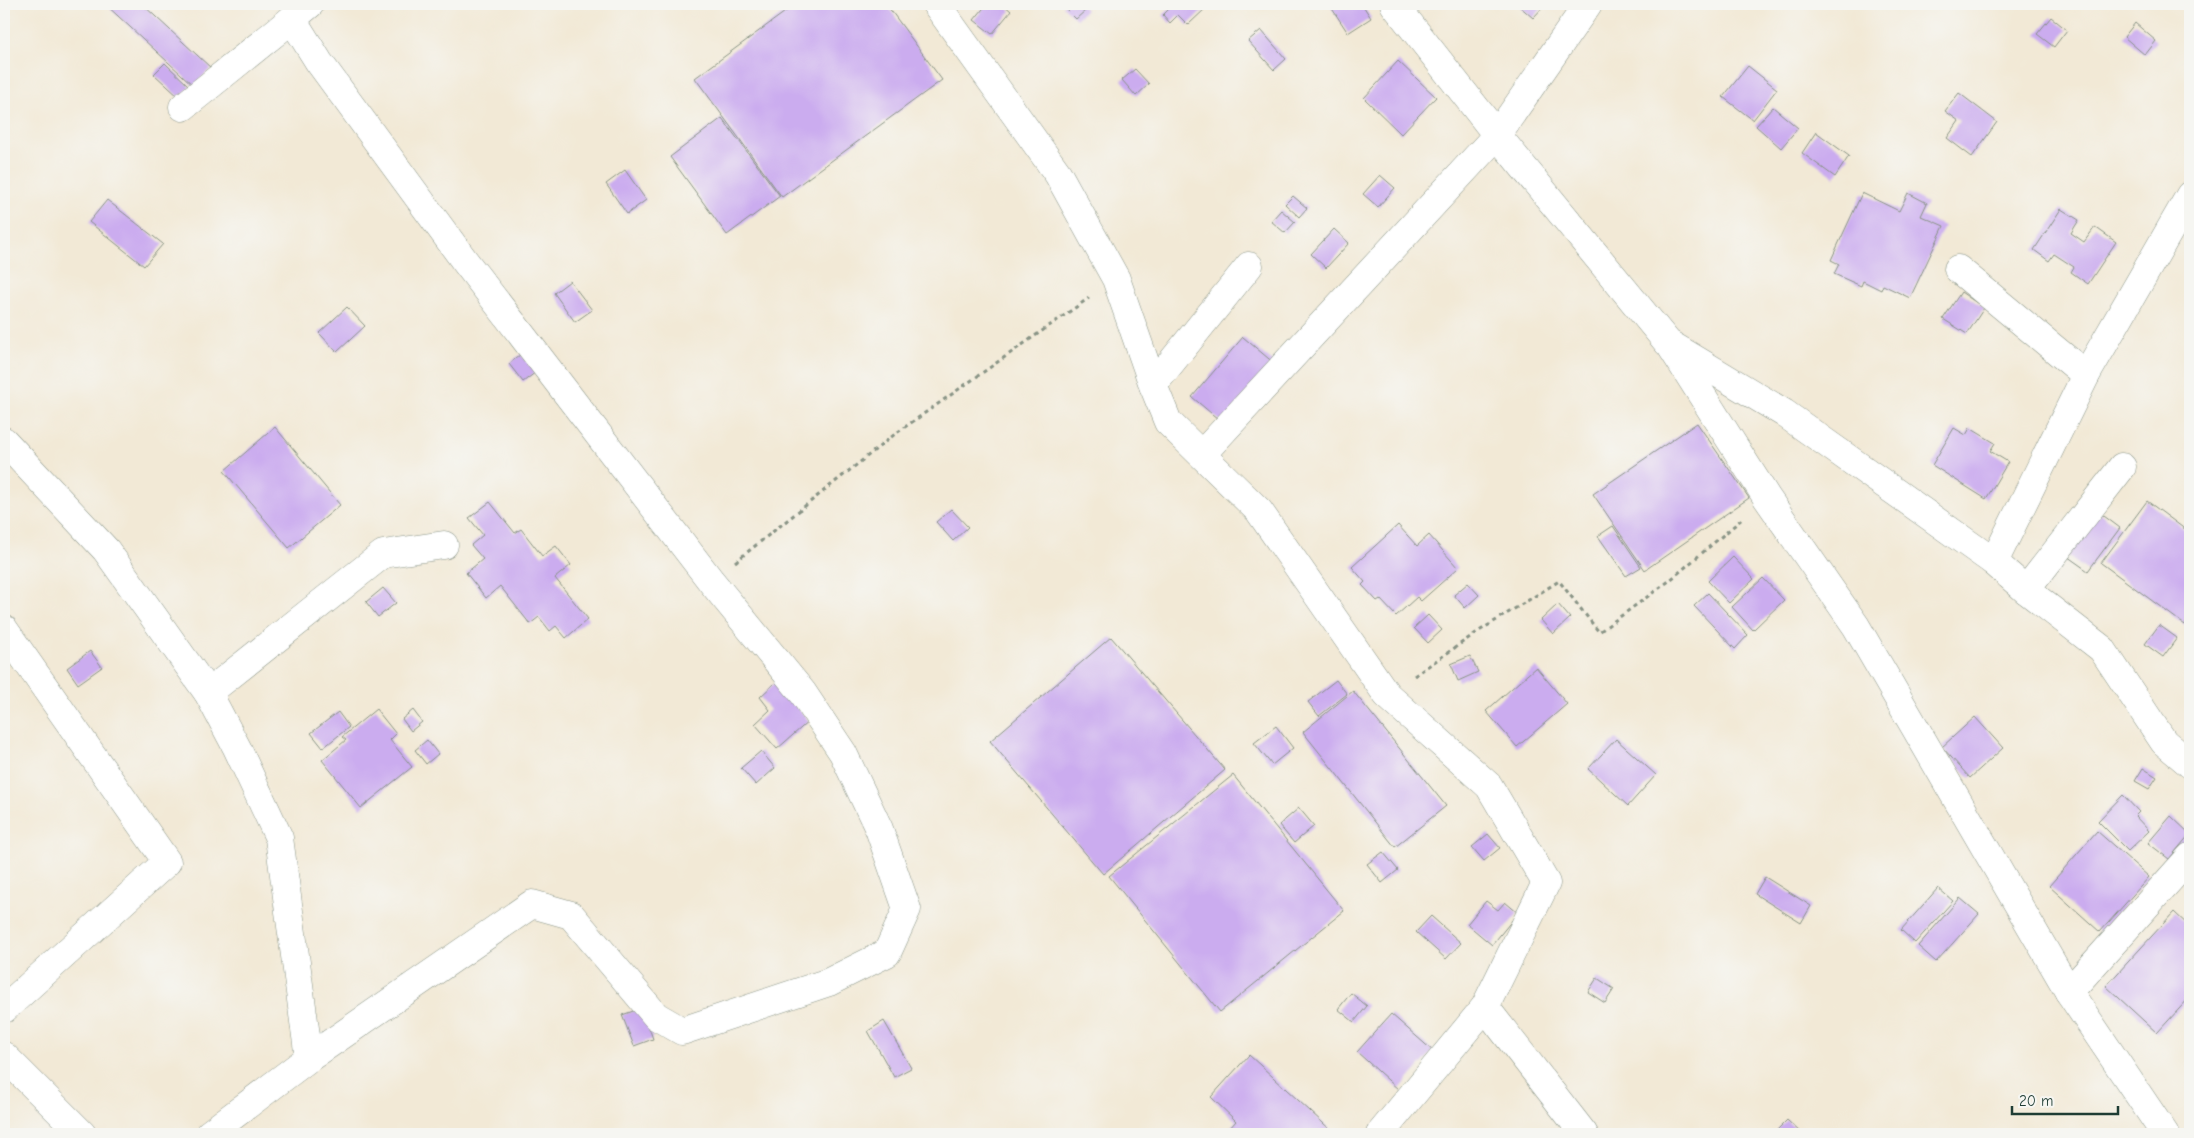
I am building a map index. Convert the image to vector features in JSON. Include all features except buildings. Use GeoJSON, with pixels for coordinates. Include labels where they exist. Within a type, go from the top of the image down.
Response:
{"type":"FeatureCollection","features":[{"type":"Feature","properties":{"kind":"street"},"geometry":{"type":"LineString","coordinates":[[936,4],[1058,174],[1116,279],[1168,422],[1259,511],[1387,695],[1489,786],[1546,883],[1485,1007],[1380,1134]]}},
{"type":"Feature","properties":{"kind":"street"},"geometry":{"type":"LineString","coordinates":[[1394,4],[1497,135],[1668,343],[1767,498],[1856,626],[2068,992],[2165,1134]]}},
{"type":"Feature","properties":{"kind":"street"},"geometry":{"type":"LineString","coordinates":[[1202,454],[1497,135],[1588,4]]}},
{"type":"Feature","properties":{"kind":"street"},"geometry":{"type":"LineString","coordinates":[[182,107],[301,11],[325,69],[464,260],[712,581],[803,693],[847,762],[879,829],[907,909],[887,953],[829,982],[682,1031],[656,1016],[570,915],[532,904],[309,1058],[209,1134]]}},
{"type":"Feature","properties":{"kind":"street"},"geometry":{"type":"LineString","coordinates":[[1994,562],[2086,375],[2190,195]]}},
{"type":"Feature","properties":{"kind":"street"},"geometry":{"type":"LineString","coordinates":[[1153,385],[1250,266]]}},
{"type":"Feature","properties":{"kind":"street"},"geometry":{"type":"LineString","coordinates":[[1958,269],[2086,375]]}},
{"type":"Feature","properties":{"kind":"street"},"geometry":{"type":"LineString","coordinates":[[1668,343],[1784,414],[1994,562],[2026,590],[2102,649],[2164,742],[2190,764]]}},
{"type":"Feature","properties":{"kind":"street"},"geometry":{"type":"LineString","coordinates":[[4,441],[106,550],[208,693],[237,748],[279,838],[309,1058]]}},
{"type":"Feature","properties":{"kind":"street"},"geometry":{"type":"LineString","coordinates":[[2026,590],[2122,467]]}},
{"type":"Feature","properties":{"kind":"street"},"geometry":{"type":"LineString","coordinates":[[208,693],[383,554],[444,545]]}},
{"type":"Feature","properties":{"kind":"street"},"geometry":{"type":"LineString","coordinates":[[4,629],[167,862],[4,1009]]}},
{"type":"Feature","properties":{"kind":"street"},"geometry":{"type":"LineString","coordinates":[[2068,992],[2190,857]]}},
{"type":"Feature","properties":{"kind":"street"},"geometry":{"type":"LineString","coordinates":[[1485,1007],[1584,1134]]}},
{"type":"Feature","properties":{"kind":"street"},"geometry":{"type":"LineString","coordinates":[[4,1056],[82,1134]]}},
{"type":"Feature","properties":{"kind":"path"},"geometry":{"type":"LineString","coordinates":[[712,581],[895,434],[1116,279]]}},
{"type":"Feature","properties":{"kind":"path"},"geometry":{"type":"LineString","coordinates":[[1387,695],[1476,633],[1559,581],[1599,632],[1669,581],[1767,498]]}}]}
